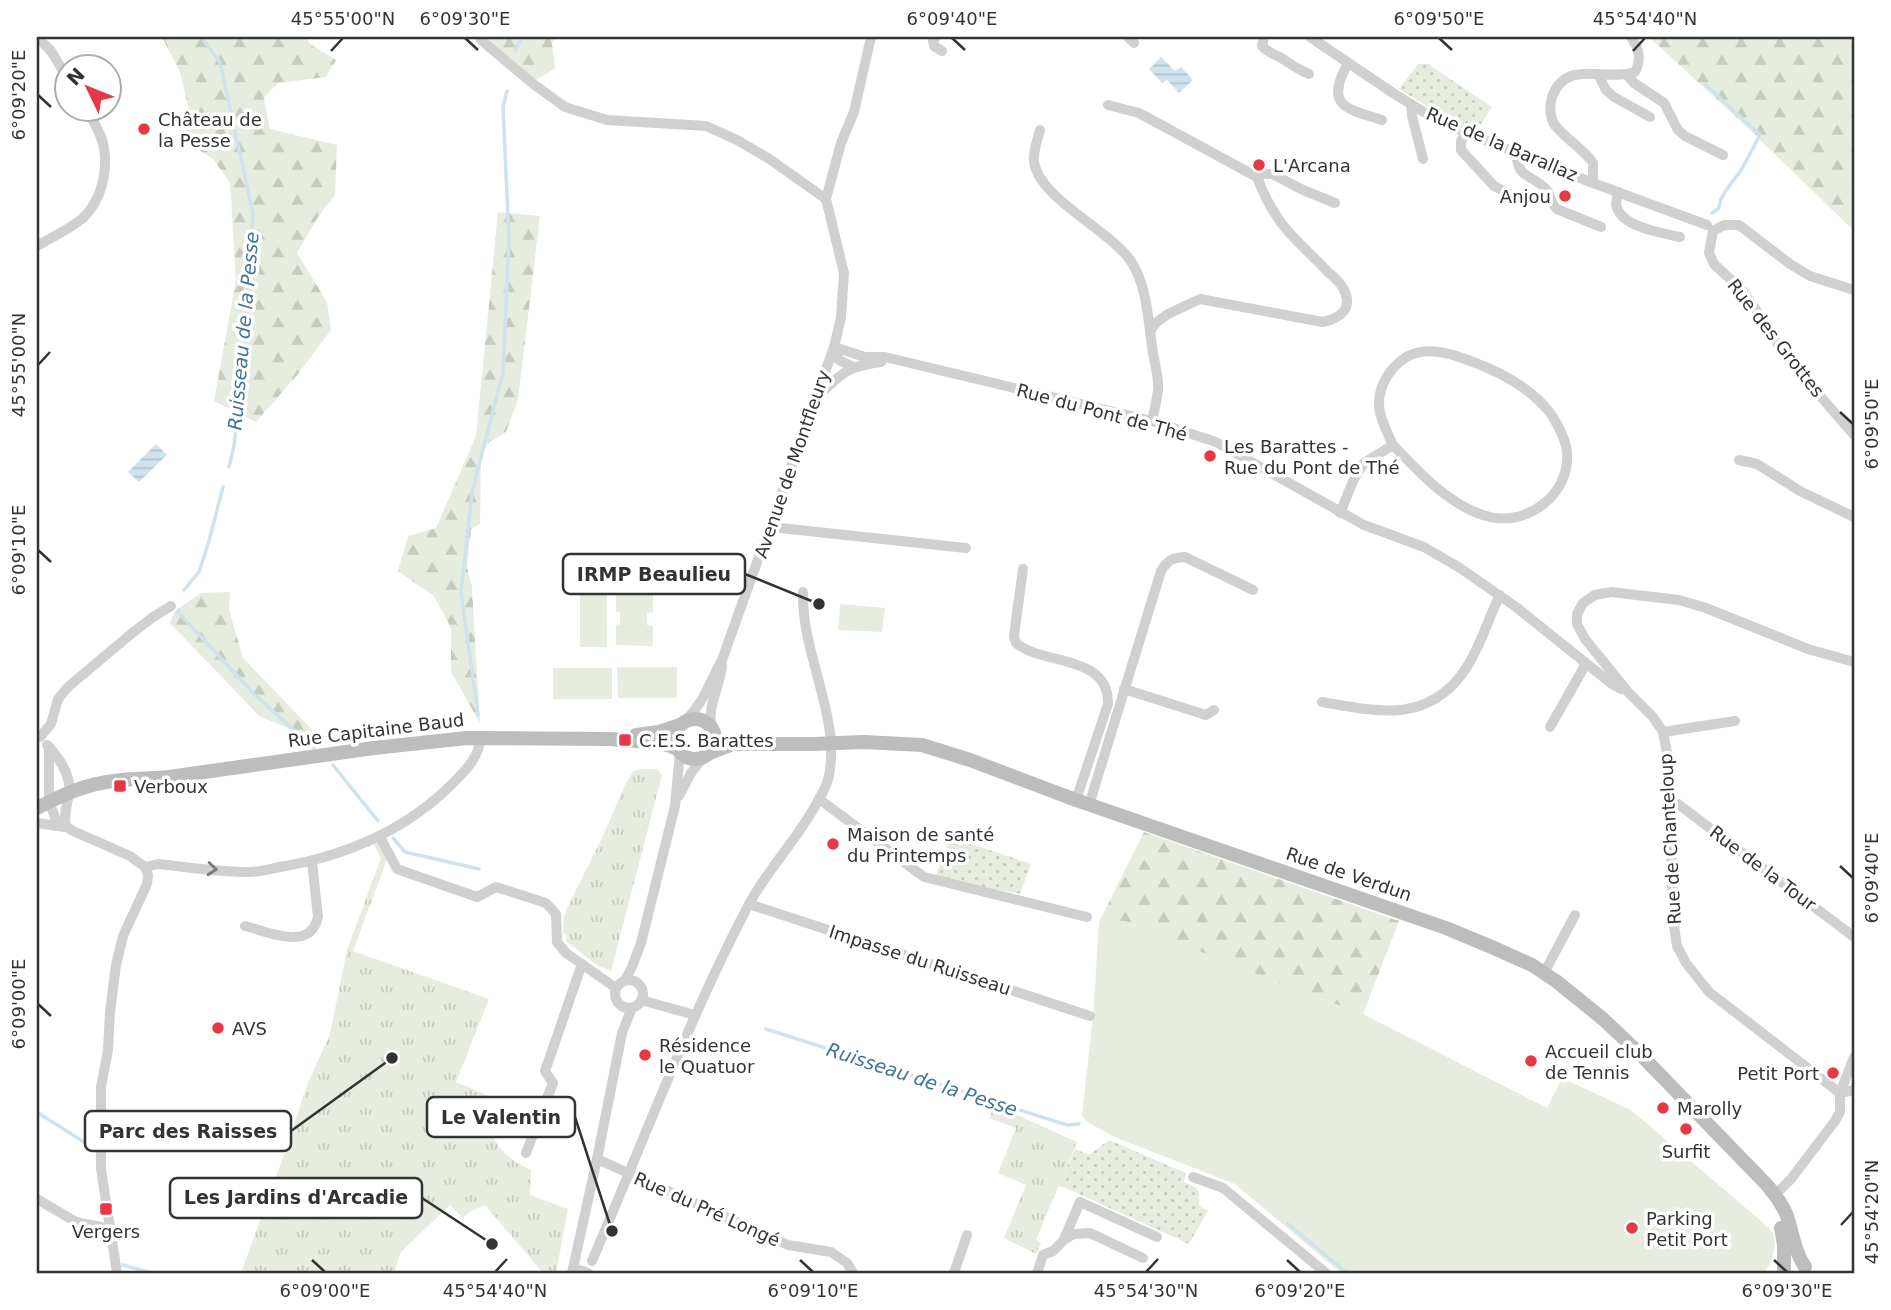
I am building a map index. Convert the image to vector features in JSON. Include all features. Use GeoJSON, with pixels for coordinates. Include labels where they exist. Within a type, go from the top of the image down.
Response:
{"type":"FeatureCollection","features":[{"type":"Feature","properties":{"kind":"main road"},"geometry":{"type":"LineString","coordinates":[[698,719],[712,729],[715,736],[713,746],[705,756],[693,759],[679,751],[675,734],[682,724],[698,719]]}},
{"type":"Feature","properties":{"kind":"main road","name":"Rue Capitaine Baud"},"geometry":{"type":"LineString","coordinates":[[610,739],[659,732],[682,724]]}},
{"type":"Feature","properties":{"kind":"main road","name":"Rue de Verdun"},"geometry":{"type":"LineString","coordinates":[[712,729],[726,736],[815,738],[830,742]]}},
{"type":"Feature","properties":{"kind":"main road","name":"Rue Capitaine Baud"},"geometry":{"type":"LineString","coordinates":[[43,808],[90,785],[117,780],[147,780],[398,745],[480,737],[656,742],[679,751]]}},
{"type":"Feature","properties":{"kind":"main road","name":"Rue de Verdun"},"geometry":{"type":"LineString","coordinates":[[705,756],[733,744],[895,742],[922,745],[1446,928],[1532,965],[1588,1007],[1639,1053],[1750,1167],[1783,1207],[1796,1250],[1810,1271]]}},
{"type":"Feature","properties":{"kind":"main road","name":"Rue de Verdun"},"geometry":{"type":"LineString","coordinates":[[1774,1195],[1784,1245],[1782,1270]]}},
{"type":"Feature","properties":{"kind":"main road"},"geometry":{"type":"LineString","coordinates":[[1782,1270],[1794,1263],[1810,1271]]}},
{"type":"Feature","properties":{"kind":"street"},"geometry":{"type":"LineString","coordinates":[[37,37],[52,53]]}},
{"type":"Feature","properties":{"kind":"street"},"geometry":{"type":"LineString","coordinates":[[853,367],[839,360],[834,347],[843,299],[844,273],[826,199],[841,143],[854,112],[871,37]]}},
{"type":"Feature","properties":{"kind":"street"},"geometry":{"type":"LineString","coordinates":[[936,37],[934,46],[942,51]]}},
{"type":"Feature","properties":{"kind":"street"},"geometry":{"type":"LineString","coordinates":[[1264,37],[1262,46],[1266,51],[1295,69],[1309,74]]}},
{"type":"Feature","properties":{"kind":"street","name":"Rue de la Barallaz"},"geometry":{"type":"LineString","coordinates":[[1310,37],[1411,104],[1467,133],[1707,225]]}},
{"type":"Feature","properties":{"kind":"street"},"geometry":{"type":"LineString","coordinates":[[1593,183],[1593,163],[1553,121],[1551,100],[1561,82],[1570,76],[1585,73],[1627,75],[1635,72],[1640,58],[1637,45],[1631,37]]}},
{"type":"Feature","properties":{"kind":"street"},"geometry":{"type":"LineString","coordinates":[[481,40],[565,107],[607,120],[706,126],[768,158],[826,199]]}},
{"type":"Feature","properties":{"kind":"street"},"geometry":{"type":"LineString","coordinates":[[1348,63],[1339,80],[1338,95],[1342,106],[1382,120]]}},
{"type":"Feature","properties":{"kind":"street"},"geometry":{"type":"LineString","coordinates":[[1598,74],[1606,90],[1614,97],[1650,117]]}},
{"type":"Feature","properties":{"kind":"street"},"geometry":{"type":"LineString","coordinates":[[1627,75],[1634,83],[1664,103],[1678,130],[1685,136],[1723,155]]}},
{"type":"Feature","properties":{"kind":"street"},"geometry":{"type":"LineString","coordinates":[[1411,104],[1423,159]]}},
{"type":"Feature","properties":{"kind":"street"},"geometry":{"type":"LineString","coordinates":[[1108,105],[1139,113],[1256,177],[1273,212],[1343,288],[1347,302],[1344,312],[1337,319],[1323,322],[1200,299],[1167,314],[1150,331]]}},
{"type":"Feature","properties":{"kind":"street"},"geometry":{"type":"LineString","coordinates":[[37,246],[81,219],[92,208],[101,189],[105,165],[104,148],[94,122]]}},
{"type":"Feature","properties":{"kind":"street"},"geometry":{"type":"LineString","coordinates":[[1040,130],[1034,161],[1045,184],[1062,202],[1116,243],[1131,261],[1139,278],[1145,300],[1158,388],[1152,421]]}},
{"type":"Feature","properties":{"kind":"street"},"geometry":{"type":"LineString","coordinates":[[1467,133],[1461,141],[1461,150],[1494,186],[1524,201]]}},
{"type":"Feature","properties":{"kind":"street"},"geometry":{"type":"LineString","coordinates":[[1517,153],[1516,161],[1520,170],[1547,189],[1552,204],[1557,209],[1601,227]]}},
{"type":"Feature","properties":{"kind":"street"},"geometry":{"type":"LineString","coordinates":[[1256,177],[1272,174],[1335,203]]}},
{"type":"Feature","properties":{"kind":"street"},"geometry":{"type":"LineString","coordinates":[[1618,192],[1616,203],[1627,220],[1638,226],[1680,237]]}},
{"type":"Feature","properties":{"kind":"street","name":"Rue des Grottes"},"geometry":{"type":"LineString","coordinates":[[1854,290],[1810,276],[1739,225],[1724,225],[1713,231],[1709,253],[1714,264],[1742,291],[1783,352],[1854,435]]}},
{"type":"Feature","properties":{"kind":"street"},"geometry":{"type":"LineString","coordinates":[[838,329],[852,352]]}},
{"type":"Feature","properties":{"kind":"street","name":"Rue du Pont de Thé"},"geometry":{"type":"LineString","coordinates":[[834,347],[1152,421],[1216,442],[1340,513],[1364,525],[1424,547],[1460,568],[1500,595],[1612,684],[1628,692]]}},
{"type":"Feature","properties":{"kind":"street","name":"Avenue de Montfleury"},"geometry":{"type":"LineString","coordinates":[[682,724],[700,705],[722,660],[834,347]]}},
{"type":"Feature","properties":{"kind":"street"},"geometry":{"type":"LineString","coordinates":[[1438,351],[1451,353],[1490,368],[1512,380],[1541,403],[1563,435],[1567,452],[1566,468],[1553,496],[1541,507],[1518,518],[1503,520],[1476,513],[1453,500],[1416,469],[1393,445],[1380,416],[1379,394],[1383,384],[1399,362],[1412,354],[1438,351]]}},
{"type":"Feature","properties":{"kind":"street","name":"Rue du Pont de Thé"},"geometry":{"type":"LineString","coordinates":[[816,397],[853,367],[895,360]]}},
{"type":"Feature","properties":{"kind":"street"},"geometry":{"type":"LineString","coordinates":[[1340,513],[1364,463],[1393,445]]}},
{"type":"Feature","properties":{"kind":"street"},"geometry":{"type":"LineString","coordinates":[[1739,460],[1757,464],[1800,491],[1854,517]]}},
{"type":"Feature","properties":{"kind":"street"},"geometry":{"type":"LineString","coordinates":[[771,527],[966,548]]}},
{"type":"Feature","properties":{"kind":"street"},"geometry":{"type":"LineString","coordinates":[[1082,802],[1124,689],[1161,571],[1166,564],[1175,557],[1185,557],[1253,590]]}},
{"type":"Feature","properties":{"kind":"street"},"geometry":{"type":"LineString","coordinates":[[1023,569],[1014,637],[1017,643],[1030,650],[1089,668],[1098,675],[1109,695],[1082,802]]}},
{"type":"Feature","properties":{"kind":"street"},"geometry":{"type":"LineString","coordinates":[[592,1261],[695,1015],[749,904],[810,816],[828,782],[830,742],[823,696],[808,647],[803,592]]}},
{"type":"Feature","properties":{"kind":"street"},"geometry":{"type":"LineString","coordinates":[[1628,692],[1585,639],[1577,624],[1577,614],[1583,603],[1595,596],[1611,592],[1679,600],[1706,608],[1808,649],[1854,662]]}},
{"type":"Feature","properties":{"kind":"street"},"geometry":{"type":"LineString","coordinates":[[1322,702],[1363,710],[1398,711],[1413,708],[1439,696],[1462,673],[1500,595]]}},
{"type":"Feature","properties":{"kind":"street"},"geometry":{"type":"LineString","coordinates":[[66,827],[65,811],[70,784],[60,758],[39,735],[51,724],[61,693],[131,634],[171,606]]}},
{"type":"Feature","properties":{"kind":"street","name":"Avenue de Montfleury"},"geometry":{"type":"LineString","coordinates":[[712,729],[710,707],[720,681],[722,660]]}},
{"type":"Feature","properties":{"kind":"street"},"geometry":{"type":"LineString","coordinates":[[1550,727],[1585,662]]}},
{"type":"Feature","properties":{"kind":"street"},"geometry":{"type":"LineString","coordinates":[[1124,689],[1206,715],[1214,710]]}},
{"type":"Feature","properties":{"kind":"street","name":"Rue de Chanteloup"},"geometry":{"type":"LineString","coordinates":[[1628,692],[1653,717],[1663,732],[1669,763],[1673,920],[1677,946],[1686,963],[1709,992],[1840,1093]]}},
{"type":"Feature","properties":{"kind":"street"},"geometry":{"type":"LineString","coordinates":[[1663,732],[1735,722]]}},
{"type":"Feature","properties":{"kind":"street"},"geometry":{"type":"LineString","coordinates":[[145,867],[158,864],[250,872],[312,862],[377,838],[428,806],[446,791],[474,759],[480,737]]}},
{"type":"Feature","properties":{"kind":"street"},"geometry":{"type":"LineString","coordinates":[[49,747],[43,808],[66,827],[130,856],[145,867],[148,875],[147,884],[123,936],[116,965],[101,1087],[100,1169],[117,1273]]}},
{"type":"Feature","properties":{"kind":"street"},"geometry":{"type":"LineString","coordinates":[[622,1033],[615,998],[616,988],[625,980],[632,967],[640,943],[675,806],[679,751]]}},
{"type":"Feature","properties":{"kind":"street"},"geometry":{"type":"LineString","coordinates":[[675,806],[686,782],[705,756]]}},
{"type":"Feature","properties":{"kind":"street"},"geometry":{"type":"LineString","coordinates":[[819,799],[924,877],[1087,917]]}},
{"type":"Feature","properties":{"kind":"street","name":"Rue de la Tour"},"geometry":{"type":"LineString","coordinates":[[1670,802],[1678,804],[1854,937]]}},
{"type":"Feature","properties":{"kind":"street"},"geometry":{"type":"LineString","coordinates":[[37,823],[66,827]]}},
{"type":"Feature","properties":{"kind":"street"},"geometry":{"type":"LineString","coordinates":[[377,838],[397,869],[477,897],[496,887],[546,903],[556,915],[557,942],[566,953],[616,988]]}},
{"type":"Feature","properties":{"kind":"street"},"geometry":{"type":"LineString","coordinates":[[245,926],[288,937],[302,937],[310,933],[318,917],[312,862]]}},
{"type":"Feature","properties":{"kind":"street","name":"Impasse du Ruisseau"},"geometry":{"type":"LineString","coordinates":[[749,904],[1090,1016]]}},
{"type":"Feature","properties":{"kind":"street"},"geometry":{"type":"LineString","coordinates":[[1544,973],[1575,915]]}},
{"type":"Feature","properties":{"kind":"street"},"geometry":{"type":"LineString","coordinates":[[637,982],[640,943]]}},
{"type":"Feature","properties":{"kind":"street"},"geometry":{"type":"LineString","coordinates":[[526,1153],[553,1083],[545,1071],[582,964]]}},
{"type":"Feature","properties":{"kind":"street"},"geometry":{"type":"LineString","coordinates":[[618,1003],[632,1008],[638,1005],[643,994],[637,982],[625,980]]}},
{"type":"Feature","properties":{"kind":"street"},"geometry":{"type":"LineString","coordinates":[[641,1000],[695,1015]]}},
{"type":"Feature","properties":{"kind":"street"},"geometry":{"type":"LineString","coordinates":[[588,1273],[572,1271],[622,1033],[632,1008]]}},
{"type":"Feature","properties":{"kind":"street"},"geometry":{"type":"LineString","coordinates":[[1774,1195],[1791,1179],[1835,1122],[1840,1112],[1840,1093],[1854,1057]]}},
{"type":"Feature","properties":{"kind":"street"},"geometry":{"type":"LineString","coordinates":[[1840,1093],[1854,1090]]}},
{"type":"Feature","properties":{"kind":"street","name":"Rue du Pré Longé"},"geometry":{"type":"LineString","coordinates":[[597,1159],[788,1245],[831,1252],[847,1264],[853,1273]]}},
{"type":"Feature","properties":{"kind":"street"},"geometry":{"type":"LineString","coordinates":[[1193,1177],[1223,1188],[1326,1273]]}},
{"type":"Feature","properties":{"kind":"street"},"geometry":{"type":"LineString","coordinates":[[37,1199],[76,1222],[110,1229]]}},
{"type":"Feature","properties":{"kind":"street"},"geometry":{"type":"LineString","coordinates":[[1064,1240],[1080,1202],[1157,1237]]}},
{"type":"Feature","properties":{"kind":"street"},"geometry":{"type":"LineString","coordinates":[[1037,1273],[1043,1255],[1054,1251],[1073,1234],[1090,1233],[1143,1258]]}},
{"type":"Feature","properties":{"kind":"street"},"geometry":{"type":"LineString","coordinates":[[954,1273],[967,1235]]}},
{"type":"Feature","properties":{"kind":"green space"},"geometry":{"type":"Polygon","coordinates":[[[162,37],[306,37],[310,44],[336,60],[326,77],[278,83],[264,98],[270,129],[337,145],[335,195],[318,217],[297,253],[327,302],[331,330],[298,374],[256,422],[214,401],[236,280],[230,183],[213,159],[182,139],[191,119],[180,72],[162,37]]]}},
{"type":"Feature","properties":{"kind":"green space"},"geometry":{"type":"Polygon","coordinates":[[[486,37],[556,37],[552,42],[555,68],[532,83],[486,37]]]}},
{"type":"Feature","properties":{"kind":"green space"},"geometry":{"type":"Polygon","coordinates":[[[1649,37],[1854,37],[1854,231],[1750,130],[1649,37]]]}},
{"type":"Feature","properties":{"kind":"green space"},"geometry":{"type":"Polygon","coordinates":[[[1418,64],[1428,64],[1492,107],[1477,130],[1442,115],[1399,89],[1418,64]]]}},
{"type":"Feature","properties":{"kind":"green space"},"geometry":{"type":"Polygon","coordinates":[[[498,212],[540,216],[518,400],[506,432],[485,445],[481,457],[480,524],[471,529],[467,567],[472,587],[480,723],[451,672],[451,628],[434,596],[398,571],[408,536],[436,528],[476,436],[498,212]]]}},
{"type":"Feature","properties":{"kind":"green space"},"geometry":{"type":"Polygon","coordinates":[[[616,591],[653,592],[653,612],[647,613],[647,625],[653,626],[653,646],[616,645],[616,625],[620,624],[620,612],[616,612],[616,591]]]}},
{"type":"Feature","properties":{"kind":"green space"},"geometry":{"type":"Polygon","coordinates":[[[230,592],[229,610],[243,658],[326,744],[259,716],[170,623],[175,611],[201,593],[230,592]]]}},
{"type":"Feature","properties":{"kind":"green space"},"geometry":{"type":"Polygon","coordinates":[[[580,592],[607,592],[607,647],[580,647],[580,592]]]}},
{"type":"Feature","properties":{"kind":"green space"},"geometry":{"type":"Polygon","coordinates":[[[840,604],[885,608],[882,632],[838,630],[840,604]]]}},
{"type":"Feature","properties":{"kind":"green space"},"geometry":{"type":"Polygon","coordinates":[[[617,667],[677,667],[677,698],[618,698],[617,667]]]}},
{"type":"Feature","properties":{"kind":"green space"},"geometry":{"type":"Polygon","coordinates":[[[553,668],[612,668],[612,699],[553,699],[553,668]]]}},
{"type":"Feature","properties":{"kind":"green space"},"geometry":{"type":"Polygon","coordinates":[[[657,769],[662,775],[611,971],[598,966],[566,941],[567,936],[563,932],[564,916],[624,787],[633,771],[657,769]]]}},
{"type":"Feature","properties":{"kind":"green space"},"geometry":{"type":"Polygon","coordinates":[[[1144,832],[1399,921],[1363,1014],[1124,921],[1099,922],[1144,832]]]}},
{"type":"Feature","properties":{"kind":"green space"},"geometry":{"type":"Polygon","coordinates":[[[951,837],[1031,864],[1020,894],[935,878],[951,837]]]}},
{"type":"Feature","properties":{"kind":"green space"},"geometry":{"type":"Polygon","coordinates":[[[377,841],[387,859],[353,951],[489,999],[456,1082],[518,1108],[506,1112],[495,1122],[494,1138],[515,1162],[531,1170],[530,1195],[568,1209],[556,1273],[543,1273],[485,1205],[463,1218],[450,1205],[401,1252],[394,1273],[241,1273],[307,1085],[330,1034],[347,950],[381,858],[373,843],[377,841]]]}},
{"type":"Feature","properties":{"kind":"green space"},"geometry":{"type":"Polygon","coordinates":[[[1124,921],[1363,1014],[1547,1108],[1562,1078],[1631,1110],[1769,1229],[1775,1244],[1769,1265],[1764,1273],[1341,1273],[1235,1184],[1112,1136],[1086,1121],[1082,1115],[1093,1017],[1099,922],[1124,921]]]}},
{"type":"Feature","properties":{"kind":"green space"},"geometry":{"type":"Polygon","coordinates":[[[995,1105],[1077,1142],[1036,1240],[1041,1243],[1036,1254],[1004,1238],[1026,1185],[998,1173],[1016,1128],[989,1118],[995,1105]]]}},
{"type":"Feature","properties":{"kind":"green space"},"geometry":{"type":"Polygon","coordinates":[[[1109,1140],[1186,1173],[1184,1182],[1198,1190],[1199,1206],[1208,1211],[1189,1244],[1059,1185],[1075,1149],[1089,1155],[1109,1140]]]}},
{"type":"Feature","properties":{"kind":"water"},"geometry":{"type":"Polygon","coordinates":[[[1161,57],[1175,71],[1181,67],[1193,80],[1179,93],[1167,80],[1162,83],[1149,69],[1161,57]]]}},
{"type":"Feature","properties":{"kind":"water"},"geometry":{"type":"Polygon","coordinates":[[[156,444],[167,455],[139,482],[128,472],[156,444]]]}},
{"type":"Feature","properties":{"kind":"waterway","name":"Ruisseau de la Pesse"},"geometry":{"type":"LineString","coordinates":[[201,37],[220,62],[253,214],[244,361],[229,467]]}},
{"type":"Feature","properties":{"kind":"waterway"},"geometry":{"type":"LineString","coordinates":[[515,50],[522,37]]}},
{"type":"Feature","properties":{"kind":"waterway"},"geometry":{"type":"LineString","coordinates":[[1705,84],[1760,135],[1740,172],[1724,193],[1719,208],[1712,213]]}},
{"type":"Feature","properties":{"kind":"waterway"},"geometry":{"type":"LineString","coordinates":[[478,715],[461,592],[472,492],[503,373],[509,238],[503,107],[507,91]]}},
{"type":"Feature","properties":{"kind":"waterway","name":"Ruisseau de la Pesse"},"geometry":{"type":"LineString","coordinates":[[184,590],[199,572],[223,487]]}},
{"type":"Feature","properties":{"kind":"waterway","name":"Ruisseau de la Pesse"},"geometry":{"type":"LineString","coordinates":[[179,610],[254,694],[314,748]]}},
{"type":"Feature","properties":{"kind":"waterway","name":"Ruisseau de la Pesse"},"geometry":{"type":"LineString","coordinates":[[333,765],[378,821]]}},
{"type":"Feature","properties":{"kind":"waterway","name":"Ruisseau de la Pesse"},"geometry":{"type":"LineString","coordinates":[[393,838],[405,852],[479,869]]}},
{"type":"Feature","properties":{"kind":"waterway","name":"Ruisseau de la Pesse"},"geometry":{"type":"LineString","coordinates":[[766,1029],[1067,1125],[1079,1124]]}},
{"type":"Feature","properties":{"kind":"waterway"},"geometry":{"type":"LineString","coordinates":[[37,1112],[90,1146]]}},
{"type":"Feature","properties":{"kind":"waterway","name":"Ruisseau de la Pesse"},"geometry":{"type":"LineString","coordinates":[[1288,1224],[1347,1273]]}},
{"type":"Feature","properties":{"kind":"waterway"},"geometry":{"type":"LineString","coordinates":[[123,1265],[151,1273]]}},
{"type":"Feature","properties":{"kind":"place","name":"Château de la Pesse"},"geometry":{"type":"Point","coordinates":[144,129]}},
{"type":"Feature","properties":{"kind":"place","name":"L'Arcana"},"geometry":{"type":"Point","coordinates":[1259,165]}},
{"type":"Feature","properties":{"kind":"place","name":"Anjou"},"geometry":{"type":"Point","coordinates":[1565,196]}},
{"type":"Feature","properties":{"kind":"place","name":"Les Barattes - Rue du Pont de Thé"},"geometry":{"type":"Point","coordinates":[1210,456]}},
{"type":"Feature","properties":{"kind":"place","name":"IRMP Beaulieu"},"geometry":{"type":"Point","coordinates":[819,604]}},
{"type":"Feature","properties":{"kind":"place","name":"C.E.S. Barattes"},"geometry":{"type":"Point","coordinates":[625,740]}},
{"type":"Feature","properties":{"kind":"place","name":"Verboux"},"geometry":{"type":"Point","coordinates":[120,786]}},
{"type":"Feature","properties":{"kind":"place","name":"Maison de santé du Printemps"},"geometry":{"type":"Point","coordinates":[833,844]}},
{"type":"Feature","properties":{"kind":"place","name":"AVS"},"geometry":{"type":"Point","coordinates":[218,1028]}},
{"type":"Feature","properties":{"kind":"place","name":"Résidence le Quatuor"},"geometry":{"type":"Point","coordinates":[645,1055]}},
{"type":"Feature","properties":{"kind":"place","name":"Parc des Raisses"},"geometry":{"type":"Point","coordinates":[392,1058]}},
{"type":"Feature","properties":{"kind":"place","name":"Accueil club de Tennis"},"geometry":{"type":"Point","coordinates":[1531,1061]}},
{"type":"Feature","properties":{"kind":"place","name":"Petit Port"},"geometry":{"type":"Point","coordinates":[1833,1073]}},
{"type":"Feature","properties":{"kind":"place","name":"Marolly"},"geometry":{"type":"Point","coordinates":[1663,1108]}},
{"type":"Feature","properties":{"kind":"place","name":"Surfit"},"geometry":{"type":"Point","coordinates":[1686,1129]}},
{"type":"Feature","properties":{"kind":"place","name":"Vergers"},"geometry":{"type":"Point","coordinates":[106,1209]}},
{"type":"Feature","properties":{"kind":"place","name":"Parking Petit Port"},"geometry":{"type":"Point","coordinates":[1632,1228]}},
{"type":"Feature","properties":{"kind":"place","name":"Le Valentin"},"geometry":{"type":"Point","coordinates":[612,1231]}},
{"type":"Feature","properties":{"kind":"place","name":"Les Jardins d'Arcadie"},"geometry":{"type":"Point","coordinates":[492,1244]}}]}
